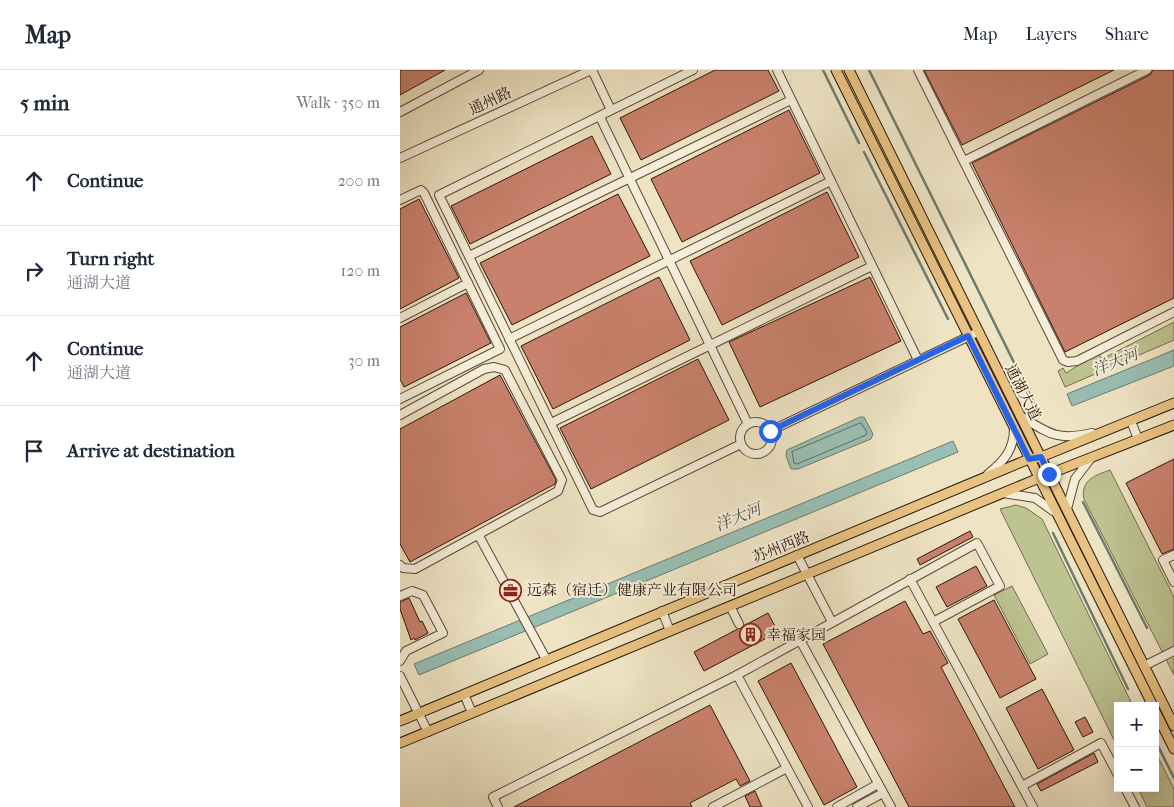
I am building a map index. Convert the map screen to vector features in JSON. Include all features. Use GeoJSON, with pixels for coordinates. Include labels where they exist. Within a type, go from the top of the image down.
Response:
{"type":"FeatureCollection","features":[{"type":"Feature","properties":{"kind":"main road","name":"通湖大道"},"geometry":{"type":"LineString","coordinates":[[836,70],[1151,702]]}},
{"type":"Feature","properties":{"kind":"main road","name":"通湖大道"},"geometry":{"type":"LineString","coordinates":[[849,70],[1174,726]]}},
{"type":"Feature","properties":{"kind":"main road","name":"苏州西路"},"geometry":{"type":"LineString","coordinates":[[400,721],[1029,459],[1041,457],[1174,403]]}},
{"type":"Feature","properties":{"kind":"main road"},"geometry":{"type":"LineString","coordinates":[[400,743],[1039,478],[1174,425]]}},
{"type":"Feature","properties":{"kind":"main road"},"geometry":{"type":"LineString","coordinates":[[1159,719],[1174,749]]}},
{"type":"Feature","properties":{"kind":"street"},"geometry":{"type":"LineString","coordinates":[[400,112],[479,70]]}},
{"type":"Feature","properties":{"kind":"street"},"geometry":{"type":"LineString","coordinates":[[592,70],[611,110]]}},
{"type":"Feature","properties":{"kind":"street","name":"通州路"},"geometry":{"type":"LineString","coordinates":[[400,158],[583,72],[592,70]]}},
{"type":"Feature","properties":{"kind":"street"},"geometry":{"type":"LineString","coordinates":[[693,70],[439,195],[593,510],[600,512],[741,444]]}},
{"type":"Feature","properties":{"kind":"street"},"geometry":{"type":"LineString","coordinates":[[777,70],[918,360]]}},
{"type":"Feature","properties":{"kind":"street"},"geometry":{"type":"LineString","coordinates":[[918,70],[1063,360],[1068,362],[1077,361],[1174,312]]}},
{"type":"Feature","properties":{"kind":"street"},"geometry":{"type":"LineString","coordinates":[[964,161],[1147,70]]}},
{"type":"Feature","properties":{"kind":"street"},"geometry":{"type":"LineString","coordinates":[[469,256],[792,100]]}},
{"type":"Feature","properties":{"kind":"street"},"geometry":{"type":"LineString","coordinates":[[600,117],[748,424]]}},
{"type":"Feature","properties":{"kind":"street"},"geometry":{"type":"LineString","coordinates":[[509,338],[831,181]]}},
{"type":"Feature","properties":{"kind":"street"},"geometry":{"type":"LineString","coordinates":[[400,200],[421,190],[424,193],[500,349],[400,398]]}},
{"type":"Feature","properties":{"kind":"street"},"geometry":{"type":"LineString","coordinates":[[550,423],[872,266]]}},
{"type":"Feature","properties":{"kind":"street"},"geometry":{"type":"LineString","coordinates":[[400,318],[468,283]]}},
{"type":"Feature","properties":{"kind":"street"},"geometry":{"type":"LineString","coordinates":[[770,431],[978,332]]}},
{"type":"Feature","properties":{"kind":"street"},"geometry":{"type":"LineString","coordinates":[[400,415],[484,369],[494,367],[505,370],[510,376],[562,480],[562,485],[558,491],[479,536],[415,569],[403,568],[400,564]]}},
{"type":"Feature","properties":{"kind":"street"},"geometry":{"type":"LineString","coordinates":[[1020,416],[1042,430],[1060,437],[1073,437],[1106,431]]}},
{"type":"Feature","properties":{"kind":"street"},"geometry":{"type":"LineString","coordinates":[[1131,421],[1138,439]]}},
{"type":"Feature","properties":{"kind":"street"},"geometry":{"type":"LineString","coordinates":[[748,424],[763,424],[770,431],[772,436],[770,446],[762,453],[751,454],[741,444],[741,432],[748,424]]}},
{"type":"Feature","properties":{"kind":"street"},"geometry":{"type":"LineString","coordinates":[[984,478],[1008,455],[1014,440],[1014,428]]}},
{"type":"Feature","properties":{"kind":"street"},"geometry":{"type":"LineString","coordinates":[[1067,509],[1075,479],[1092,457]]}},
{"type":"Feature","properties":{"kind":"street"},"geometry":{"type":"LineString","coordinates":[[1003,493],[1035,498],[1057,514]]}},
{"type":"Feature","properties":{"kind":"street"},"geometry":{"type":"LineString","coordinates":[[479,536],[546,659]]}},
{"type":"Feature","properties":{"kind":"street"},"geometry":{"type":"LineString","coordinates":[[498,807],[493,797],[737,675],[977,543],[1000,586],[933,622]]}},
{"type":"Feature","properties":{"kind":"street"},"geometry":{"type":"LineString","coordinates":[[797,555],[832,622]]}},
{"type":"Feature","properties":{"kind":"street"},"geometry":{"type":"LineString","coordinates":[[1174,555],[1163,560],[1174,582]]}},
{"type":"Feature","properties":{"kind":"street"},"geometry":{"type":"LineString","coordinates":[[910,579],[1033,807]]}},
{"type":"Feature","properties":{"kind":"street"},"geometry":{"type":"LineString","coordinates":[[400,596],[412,591],[423,595],[443,632],[406,651],[400,661]]}},
{"type":"Feature","properties":{"kind":"street"},"geometry":{"type":"LineString","coordinates":[[730,606],[739,624]]}},
{"type":"Feature","properties":{"kind":"street"},"geometry":{"type":"LineString","coordinates":[[662,611],[670,631]]}},
{"type":"Feature","properties":{"kind":"street"},"geometry":{"type":"LineString","coordinates":[[800,640],[891,807]]}},
{"type":"Feature","properties":{"kind":"street"},"geometry":{"type":"LineString","coordinates":[[1144,666],[1174,651]]}},
{"type":"Feature","properties":{"kind":"street"},"geometry":{"type":"LineString","coordinates":[[737,675],[808,807]]}},
{"type":"Feature","properties":{"kind":"street"},"geometry":{"type":"LineString","coordinates":[[400,676],[428,732]]}},
{"type":"Feature","properties":{"kind":"street"},"geometry":{"type":"LineString","coordinates":[[464,694],[472,713]]}},
{"type":"Feature","properties":{"kind":"street"},"geometry":{"type":"LineString","coordinates":[[1022,786],[1101,743],[1114,767]]}},
{"type":"Feature","properties":{"kind":"street"},"geometry":{"type":"LineString","coordinates":[[713,807],[787,768]]}},
{"type":"Feature","properties":{"kind":"street"},"geometry":{"type":"LineString","coordinates":[[837,807],[878,784]]}},
{"type":"Feature","properties":{"kind":"street"},"geometry":{"type":"LineString","coordinates":[[1127,792],[1135,807]]}},
{"type":"Feature","properties":{"kind":"street"},"geometry":{"type":"LineString","coordinates":[[857,807],[883,793]]}},
{"type":"Feature","properties":{"kind":"green space"},"geometry":{"type":"Polygon","coordinates":[[[1174,322],[1174,340],[1065,387],[1058,371],[1063,368],[1066,373],[1098,353],[1102,359],[1174,322]]]}},
{"type":"Feature","properties":{"kind":"green space"},"geometry":{"type":"Polygon","coordinates":[[[1110,470],[1174,597],[1174,675],[1084,499],[1084,487],[1090,479],[1110,470]]]}},
{"type":"Feature","properties":{"kind":"green space"},"geometry":{"type":"Polygon","coordinates":[[[1016,505],[1026,508],[1042,519],[1131,702],[1114,702],[1114,740],[1000,509],[1016,505]]]}},
{"type":"Feature","properties":{"kind":"green space"},"geometry":{"type":"Polygon","coordinates":[[[1012,586],[1048,654],[1030,664],[994,595],[1012,586]]]}},
{"type":"Feature","properties":{"kind":"green space"},"geometry":{"type":"Polygon","coordinates":[[[1159,759],[1174,789],[1174,807],[1147,807],[1140,792],[1159,792],[1159,759]]]}},
{"type":"Feature","properties":{"kind":"water"},"geometry":{"type":"Polygon","coordinates":[[[1174,350],[1174,366],[1072,406],[1067,394],[1174,350]]]}},
{"type":"Feature","properties":{"kind":"water"},"geometry":{"type":"Polygon","coordinates":[[[860,417],[864,417],[873,434],[871,439],[798,469],[791,469],[786,456],[787,450],[860,417]]]}},
{"type":"Feature","properties":{"kind":"water"},"geometry":{"type":"Polygon","coordinates":[[[953,441],[958,452],[419,675],[414,664],[953,441]]]}},
{"type":"Feature","properties":{"kind":"building"},"geometry":{"type":"Polygon","coordinates":[[[400,70],[445,70],[400,95],[400,70]]]}},
{"type":"Feature","properties":{"kind":"building"},"geometry":{"type":"Polygon","coordinates":[[[715,70],[768,70],[779,91],[641,160],[620,118],[715,70]]]}},
{"type":"Feature","properties":{"kind":"building"},"geometry":{"type":"Polygon","coordinates":[[[924,70],[1114,70],[962,145],[924,70]]]}},
{"type":"Feature","properties":{"kind":"building"},"geometry":{"type":"Polygon","coordinates":[[[1153,70],[1174,70],[1174,298],[1065,352],[972,163],[1150,75],[1153,70]]]}},
{"type":"Feature","properties":{"kind":"building"},"geometry":{"type":"Polygon","coordinates":[[[789,110],[820,173],[682,242],[651,179],[789,110]]]}},
{"type":"Feature","properties":{"kind":"building"},"geometry":{"type":"Polygon","coordinates":[[[592,136],[611,174],[470,244],[451,206],[592,136]]]}},
{"type":"Feature","properties":{"kind":"building"},"geometry":{"type":"Polygon","coordinates":[[[827,192],[859,257],[722,325],[690,261],[827,192]]]}},
{"type":"Feature","properties":{"kind":"building"},"geometry":{"type":"Polygon","coordinates":[[[618,194],[650,256],[512,325],[480,263],[618,194]]]}},
{"type":"Feature","properties":{"kind":"building"},"geometry":{"type":"Polygon","coordinates":[[[419,199],[459,278],[400,309],[400,209],[419,199]]]}},
{"type":"Feature","properties":{"kind":"building"},"geometry":{"type":"Polygon","coordinates":[[[659,277],[690,340],[553,409],[521,346],[659,277]]]}},
{"type":"Feature","properties":{"kind":"building"},"geometry":{"type":"Polygon","coordinates":[[[870,277],[901,341],[760,407],[729,342],[870,277]]]}},
{"type":"Feature","properties":{"kind":"building"},"geometry":{"type":"Polygon","coordinates":[[[466,293],[491,343],[404,387],[400,379],[400,327],[466,293]]]}},
{"type":"Feature","properties":{"kind":"building"},"geometry":{"type":"Polygon","coordinates":[[[698,359],[729,420],[591,489],[560,428],[698,359]]]}},
{"type":"Feature","properties":{"kind":"building"},"geometry":{"type":"Polygon","coordinates":[[[500,375],[556,480],[555,484],[410,562],[400,544],[400,429],[500,375]]]}},
{"type":"Feature","properties":{"kind":"building"},"geometry":{"type":"Polygon","coordinates":[[[1174,459],[1174,549],[1162,554],[1126,483],[1174,459]]]}},
{"type":"Feature","properties":{"kind":"building"},"geometry":{"type":"Polygon","coordinates":[[[970,531],[973,537],[920,565],[917,559],[970,531]]]}},
{"type":"Feature","properties":{"kind":"building"},"geometry":{"type":"Polygon","coordinates":[[[976,566],[987,586],[947,607],[936,587],[976,566]]]}},
{"type":"Feature","properties":{"kind":"building"},"geometry":{"type":"Polygon","coordinates":[[[409,598],[420,622],[422,621],[428,633],[415,640],[414,638],[411,640],[400,609],[400,602],[409,598]]]}},
{"type":"Feature","properties":{"kind":"building"},"geometry":{"type":"Polygon","coordinates":[[[994,600],[1036,679],[1000,698],[958,619],[994,600]]]}},
{"type":"Feature","properties":{"kind":"building"},"geometry":{"type":"Polygon","coordinates":[[[905,601],[923,634],[930,631],[948,663],[941,667],[1015,807],[909,807],[823,644],[905,601]]]}},
{"type":"Feature","properties":{"kind":"building","name":"幸福家园"},"geometry":{"type":"Polygon","coordinates":[[[768,613],[778,632],[704,671],[694,652],[768,613]]]}},
{"type":"Feature","properties":{"kind":"building"},"geometry":{"type":"Polygon","coordinates":[[[791,663],[857,787],[824,805],[758,681],[791,663]]]}},
{"type":"Feature","properties":{"kind":"building"},"geometry":{"type":"Polygon","coordinates":[[[1042,689],[1074,750],[1038,769],[1006,708],[1042,689]]]}},
{"type":"Feature","properties":{"kind":"building"},"geometry":{"type":"Polygon","coordinates":[[[710,705],[750,781],[740,786],[736,779],[690,803],[692,807],[514,807],[710,705]]]}},
{"type":"Feature","properties":{"kind":"building"},"geometry":{"type":"Polygon","coordinates":[[[1085,717],[1093,732],[1083,737],[1075,722],[1085,717]]]}},
{"type":"Feature","properties":{"kind":"building"},"geometry":{"type":"Polygon","coordinates":[[[1094,753],[1098,762],[1041,791],[1037,784],[1094,753]]]}},
{"type":"Feature","properties":{"kind":"building"},"geometry":{"type":"Polygon","coordinates":[[[755,791],[762,807],[750,807],[745,796],[755,791]]]}},
{"type":"Feature","properties":{"kind":"waterway"},"geometry":{"type":"LineString","coordinates":[[823,70],[859,143]]}},
{"type":"Feature","properties":{"kind":"waterway"},"geometry":{"type":"LineString","coordinates":[[869,70],[1039,413]]}},
{"type":"Feature","properties":{"kind":"waterway"},"geometry":{"type":"LineString","coordinates":[[864,152],[948,319]]}},
{"type":"Feature","properties":{"kind":"waterway"},"geometry":{"type":"LineString","coordinates":[[1083,502],[1147,628]]}},
{"type":"Feature","properties":{"kind":"waterway"},"geometry":{"type":"LineString","coordinates":[[1053,533],[1128,689]]}},
{"type":"Feature","properties":{"kind":"waterway"},"geometry":{"type":"LineString","coordinates":[[1158,747],[1174,778]]}},
{"type":"Feature","properties":{"kind":"place","name":"远森（宿迁）健康产业有限公司"},"geometry":{"type":"Point","coordinates":[511,590]}},
{"type":"Feature","properties":{"kind":"place","name":"幸福家园"},"geometry":{"type":"Point","coordinates":[750,635]}},
{"type":"Feature","properties":{"kind":"route"},"geometry":{"type":"LineString","coordinates":[[770,431],[968,336],[1029,459],[1041,457],[1049,474]]}},
{"type":"Feature","properties":{"kind":"water label","name":"洋大河"},"geometry":{"type":"Point","coordinates":[1115,362]}},
{"type":"Feature","properties":{"kind":"water label","name":"洋大河"},"geometry":{"type":"Point","coordinates":[738,517]}}]}
